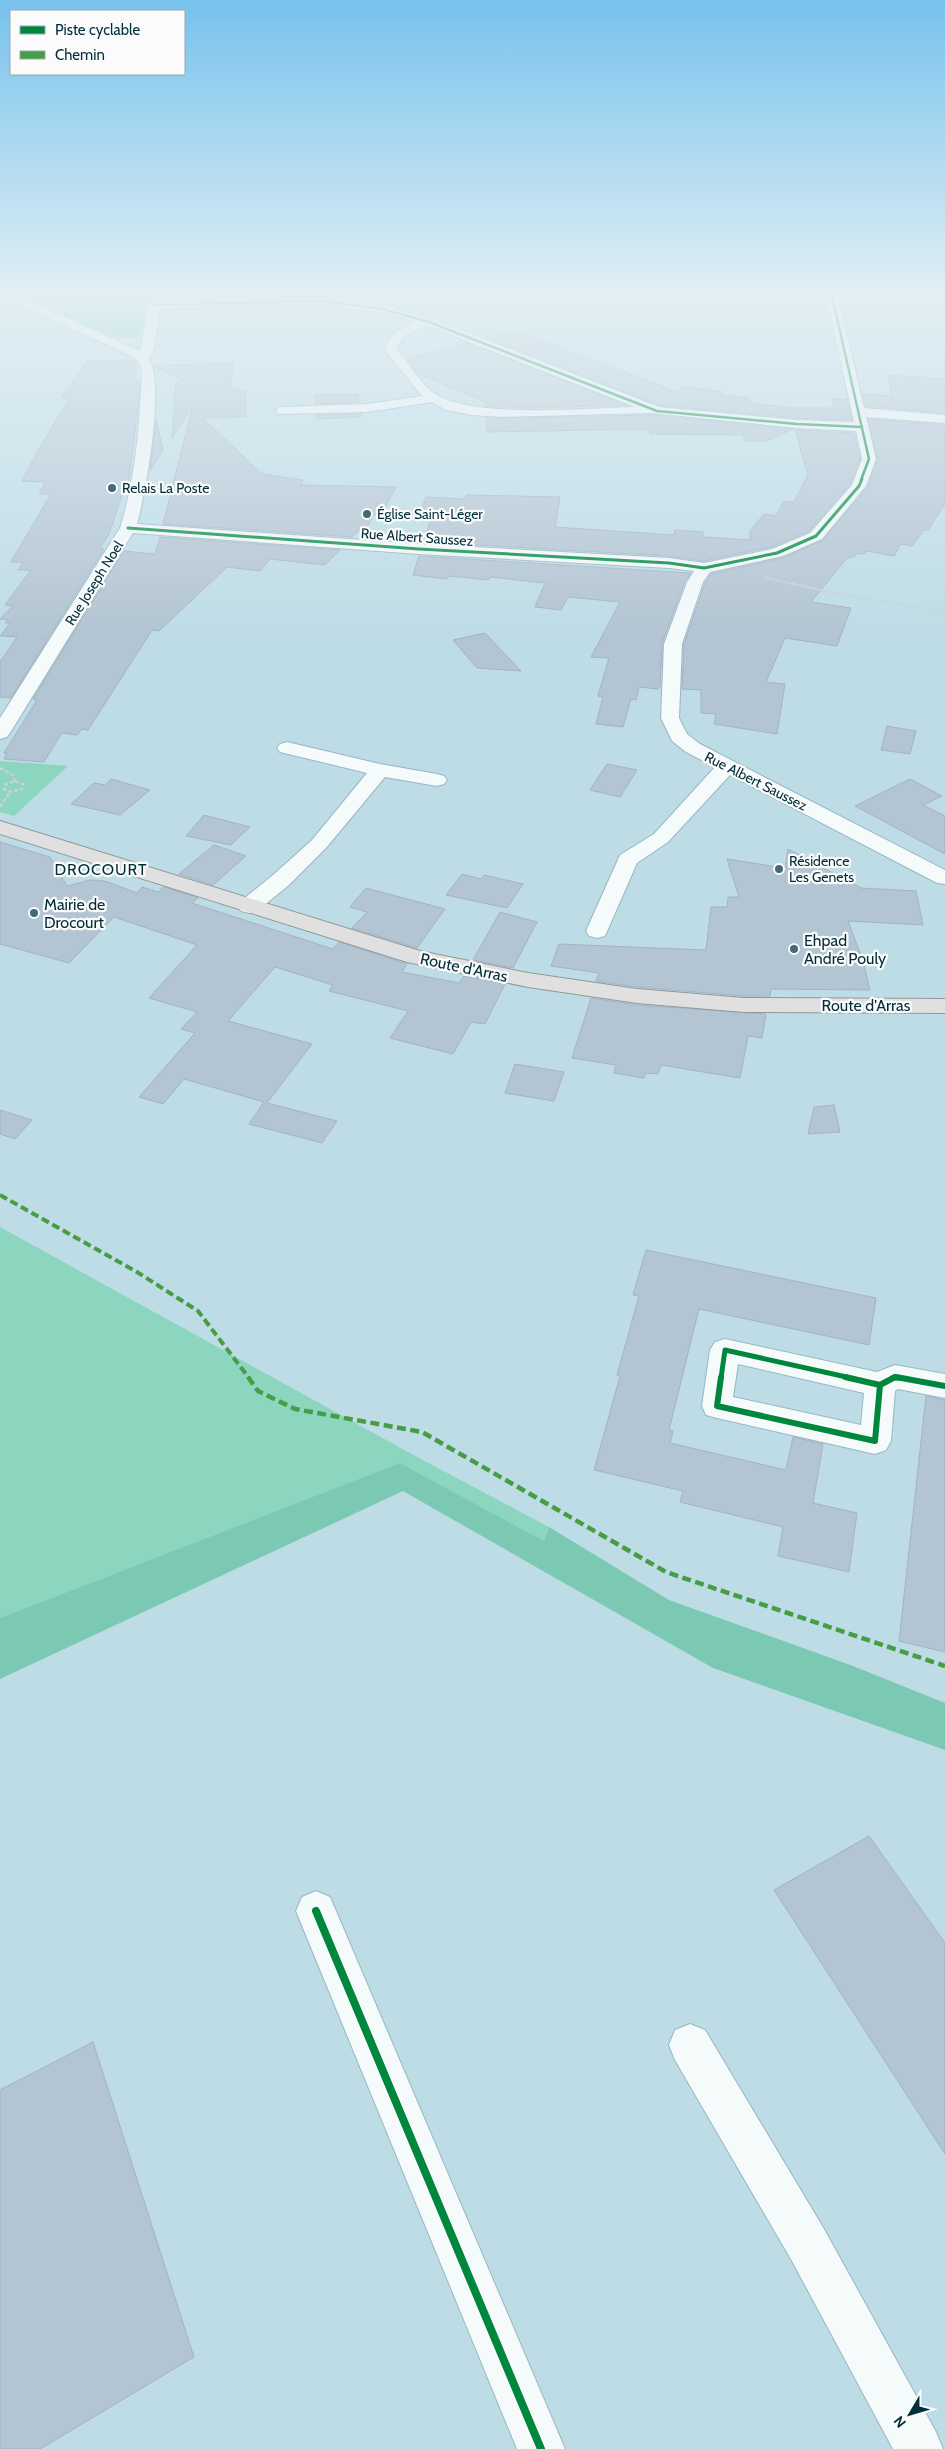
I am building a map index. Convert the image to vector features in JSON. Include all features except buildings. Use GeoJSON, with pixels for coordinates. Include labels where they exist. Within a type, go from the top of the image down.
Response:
{"type":"FeatureCollection","features":[{"type":"Feature","properties":{"kind":"main road","name":"Route d'Arras"},"geometry":{"type":"LineString","coordinates":[[0,827],[249,906],[443,963],[528,980],[627,995],[744,1005],[945,1006]]}},
{"type":"Feature","properties":{"kind":"street","name":"Rue Joseph Noel"},"geometry":{"type":"LineString","coordinates":[[0,733],[128,528],[137,498],[147,410]]}},
{"type":"Feature","properties":{"kind":"street"},"geometry":{"type":"LineString","coordinates":[[283,411],[303,410]]}},
{"type":"Feature","properties":{"kind":"street"},"geometry":{"type":"LineString","coordinates":[[468,410],[613,413],[658,411],[797,424],[860,419],[945,419]]}},
{"type":"Feature","properties":{"kind":"street"},"geometry":{"type":"LineString","coordinates":[[713,567],[777,553],[816,536],[859,486],[869,459],[858,410]]}},
{"type":"Feature","properties":{"kind":"street","name":"Rue Albert Saussez"},"geometry":{"type":"LineString","coordinates":[[128,528],[713,567]]}},
{"type":"Feature","properties":{"kind":"street","name":"Rue Albert Saussez"},"geometry":{"type":"LineString","coordinates":[[713,567],[695,582],[673,644],[670,718],[679,737],[693,748],[945,878]]}},
{"type":"Feature","properties":{"kind":"street"},"geometry":{"type":"LineString","coordinates":[[287,748],[380,770],[437,780]]}},
{"type":"Feature","properties":{"kind":"street"},"geometry":{"type":"LineString","coordinates":[[597,931],[628,860],[661,838],[727,766]]}},
{"type":"Feature","properties":{"kind":"street"},"geometry":{"type":"LineString","coordinates":[[249,906],[281,880],[319,844],[380,770]]}},
{"type":"Feature","properties":{"kind":"street"},"geometry":{"type":"LineString","coordinates":[[880,1385],[875,1441],[717,1406],[725,1350],[880,1385],[895,1377],[945,1386]]}},
{"type":"Feature","properties":{"kind":"street"},"geometry":{"type":"LineString","coordinates":[[316,1911],[541,2449]]}},
{"type":"Feature","properties":{"kind":"street"},"geometry":{"type":"LineString","coordinates":[[690,2045],[808,2245],[919,2449]]}},
{"type":"Feature","properties":{"kind":"path"},"geometry":{"type":"LineString","coordinates":[[713,567],[833,593],[945,612]]}},
{"type":"Feature","properties":{"kind":"path"},"geometry":{"type":"LineString","coordinates":[[0,768],[13,775],[15,782]]}},
{"type":"Feature","properties":{"kind":"path"},"geometry":{"type":"LineString","coordinates":[[15,782],[21,782],[23,787],[17,791],[10,792],[5,790],[4,785],[15,782]]}},
{"type":"Feature","properties":{"kind":"path"},"geometry":{"type":"LineString","coordinates":[[0,808],[10,792]]}},
{"type":"Feature","properties":{"kind":"green space"},"geometry":{"type":"Polygon","coordinates":[[[0,761],[68,766],[14,816],[0,812],[0,761]]]}},
{"type":"Feature","properties":{"kind":"green space"},"geometry":{"type":"Polygon","coordinates":[[[0,1227],[419,1458],[549,1527],[544,1541],[400,1463],[0,1618],[0,1227]]]}},
{"type":"Feature","properties":{"kind":"green space"},"geometry":{"type":"Polygon","coordinates":[[[400,1463],[544,1541],[549,1527],[669,1600],[853,1666],[945,1703],[945,1750],[713,1668],[403,1491],[0,1679],[0,1618],[400,1463]]]}},
{"type":"Feature","properties":{"kind":"marked path"},"geometry":{"type":"LineString","coordinates":[[0,1195],[137,1272],[198,1311],[258,1391],[295,1409],[422,1432],[666,1572],[945,1666]]}},
{"type":"Feature","properties":{"kind":"cycle path"},"geometry":{"type":"LineString","coordinates":[[655,410],[797,424],[862,427]]}},
{"type":"Feature","properties":{"kind":"cycle path"},"geometry":{"type":"LineString","coordinates":[[128,528],[419,549],[669,563],[704,568],[777,553],[816,536],[859,486],[869,459],[858,410]]}},
{"type":"Feature","properties":{"kind":"cycle path"},"geometry":{"type":"LineString","coordinates":[[880,1385],[875,1441],[717,1406],[725,1350],[880,1385],[895,1377],[945,1386]]}},
{"type":"Feature","properties":{"kind":"cycle path"},"geometry":{"type":"LineString","coordinates":[[316,1911],[541,2449]]}},
{"type":"Feature","properties":{"kind":"place","name":"Relais La Poste"},"geometry":{"type":"Point","coordinates":[112,488]}},
{"type":"Feature","properties":{"kind":"place","name":"Église Saint-Léger"},"geometry":{"type":"Point","coordinates":[367,514]}},
{"type":"Feature","properties":{"kind":"place","name":"Résidence Les Genets"},"geometry":{"type":"Point","coordinates":[779,869]}},
{"type":"Feature","properties":{"kind":"place","name":"Mairie de Drocourt"},"geometry":{"type":"Point","coordinates":[34,913]}},
{"type":"Feature","properties":{"kind":"place","name":"Ehpad André Pouly"},"geometry":{"type":"Point","coordinates":[794,949]}},
{"type":"Feature","properties":{"kind":"district","name":"DROCOURT"},"geometry":{"type":"Point","coordinates":[101,869]}}]}
